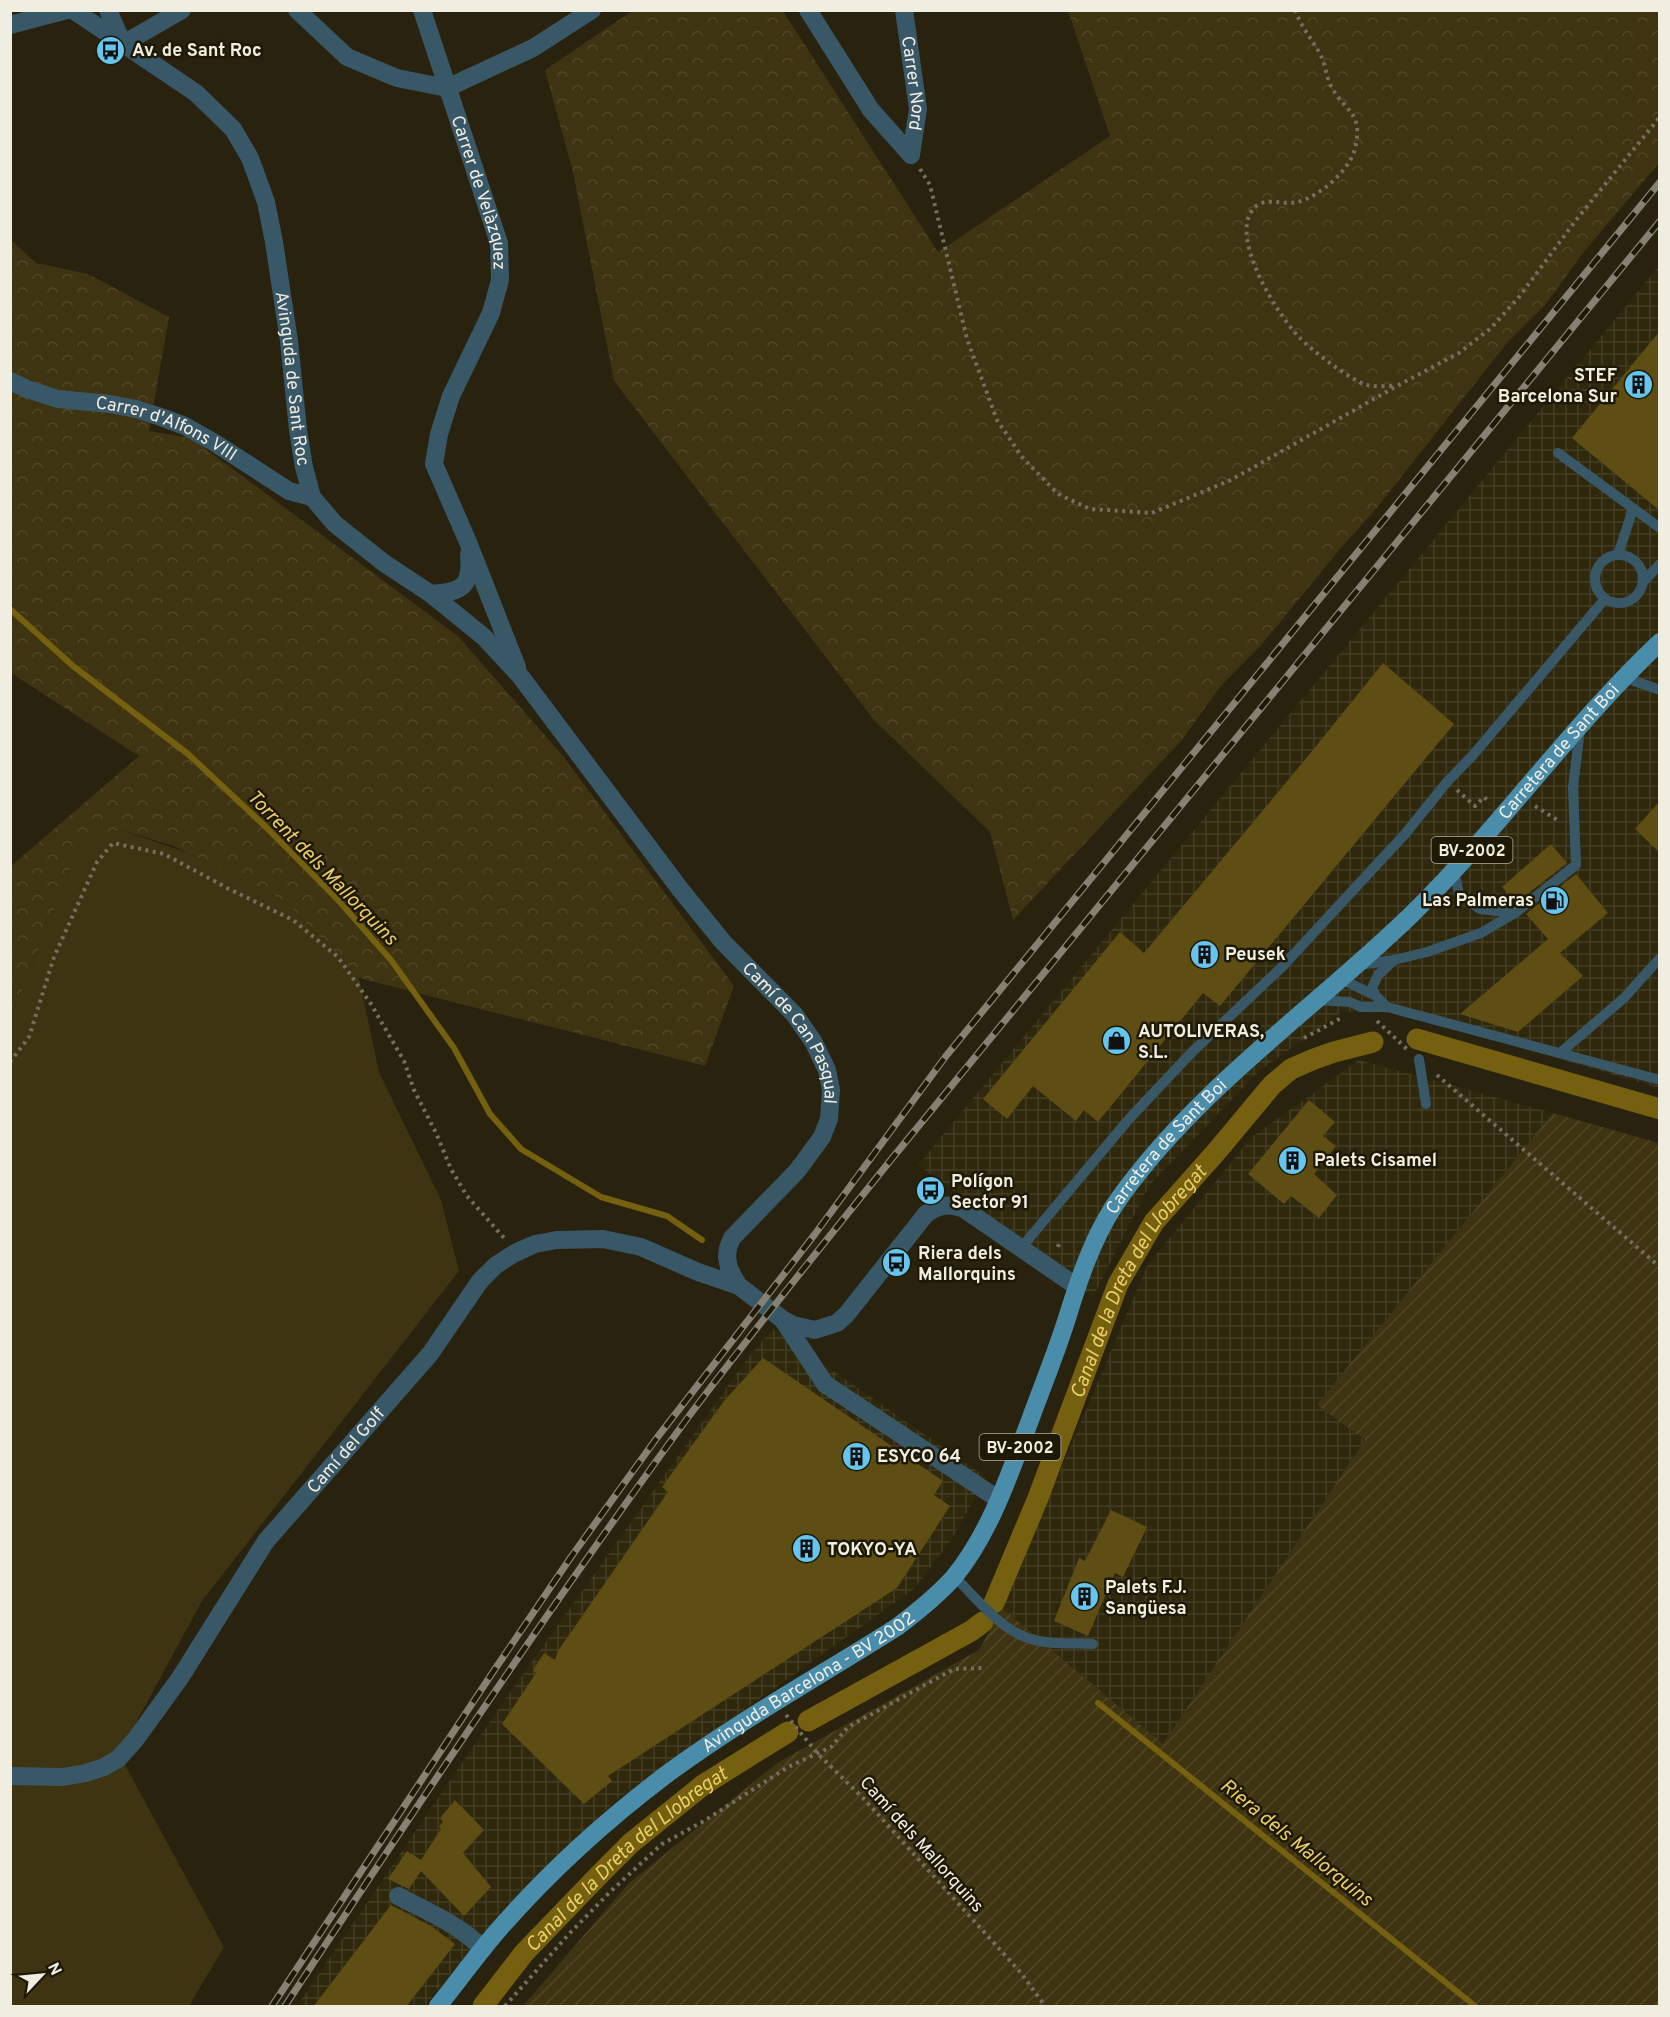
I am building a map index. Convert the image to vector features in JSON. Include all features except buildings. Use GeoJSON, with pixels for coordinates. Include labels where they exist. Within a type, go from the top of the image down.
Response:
{"type":"FeatureCollection","features":[{"type":"Feature","properties":{"kind":"main road","name":"Carretera de Sant Boi"},"geometry":{"type":"LineString","coordinates":[[1076,1286],[1099,1235],[1121,1195],[1159,1146],[1225,1080],[1318,1000],[1410,916],[1454,871],[1580,726],[1659,642]]}},
{"type":"Feature","properties":{"kind":"main road","name":"Avinguda Barcelona - BV 2002"},"geometry":{"type":"LineString","coordinates":[[438,2007],[483,1948],[548,1877],[628,1805],[705,1747],[897,1627],[932,1599],[954,1576],[975,1545],[1012,1467],[1068,1315],[1076,1286]]}},
{"type":"Feature","properties":{"kind":"street"},"geometry":{"type":"LineString","coordinates":[[10,26],[67,10]]}},
{"type":"Feature","properties":{"kind":"street","name":"Avinguda de Sant Roc"},"geometry":{"type":"LineString","coordinates":[[73,10],[196,93],[233,129],[249,158],[266,202],[274,242],[289,341],[299,439],[312,497],[335,524],[384,563],[431,594],[484,637],[521,677]]}},
{"type":"Feature","properties":{"kind":"street"},"geometry":{"type":"LineString","coordinates":[[108,10],[123,44],[183,10]]}},
{"type":"Feature","properties":{"kind":"street"},"geometry":{"type":"LineString","coordinates":[[297,10],[347,57],[397,78],[447,88],[533,48],[592,10]]}},
{"type":"Feature","properties":{"kind":"street","name":"Carrer de Velàzquez"},"geometry":{"type":"LineString","coordinates":[[422,10],[500,243],[500,280],[491,313],[451,396],[439,434],[434,464],[468,542],[521,677]]}},
{"type":"Feature","properties":{"kind":"street"},"geometry":{"type":"LineString","coordinates":[[808,10],[871,110],[911,155]]}},
{"type":"Feature","properties":{"kind":"street","name":"Carrer Nord"},"geometry":{"type":"LineString","coordinates":[[904,10],[918,109],[911,155]]}},
{"type":"Feature","properties":{"kind":"street","name":"Carrer d'Alfons VIII"},"geometry":{"type":"LineString","coordinates":[[10,381],[34,392],[58,399],[110,404],[136,409],[169,420],[215,442],[289,491],[312,497]]}},
{"type":"Feature","properties":{"kind":"street","name":"Carrer de Velàzquez"},"geometry":{"type":"LineString","coordinates":[[431,594],[457,590],[467,581],[471,571],[468,542]]}},
{"type":"Feature","properties":{"kind":"street","name":"Camí de Can Pasqual"},"geometry":{"type":"LineString","coordinates":[[521,677],[680,889],[723,942],[808,1031],[827,1070],[832,1100],[829,1119],[822,1137],[797,1171],[732,1238],[728,1248],[729,1268],[739,1286]]}},
{"type":"Feature","properties":{"kind":"street"},"geometry":{"type":"LineString","coordinates":[[739,1286],[793,1325],[815,1330],[837,1323],[846,1315],[926,1214],[944,1205],[954,1205],[964,1209],[1076,1286]]}},
{"type":"Feature","properties":{"kind":"street","name":"Camí del Golf"},"geometry":{"type":"LineString","coordinates":[[10,1776],[63,1777],[86,1773],[118,1759],[135,1740],[180,1678],[266,1541],[430,1354],[480,1281],[496,1265],[515,1253],[535,1245],[557,1240],[603,1239],[641,1247],[698,1272],[739,1286]]}},
{"type":"Feature","properties":{"kind":"street"},"geometry":{"type":"LineString","coordinates":[[782,1319],[825,1384],[998,1499]]}},
{"type":"Feature","properties":{"kind":"street"},"geometry":{"type":"LineString","coordinates":[[398,1896],[456,1927],[472,1937],[483,1948]]}},
{"type":"Feature","properties":{"kind":"lane"},"geometry":{"type":"LineString","coordinates":[[1558,453],[1659,528]]}},
{"type":"Feature","properties":{"kind":"lane"},"geometry":{"type":"LineString","coordinates":[[1618,555],[1633,509]]}},
{"type":"Feature","properties":{"kind":"lane"},"geometry":{"type":"LineString","coordinates":[[1643,582],[1639,566],[1626,556],[1618,555],[1604,559],[1595,571],[1595,586],[1604,600],[1621,604],[1636,597],[1643,582],[1659,564]]}},
{"type":"Feature","properties":{"kind":"lane"},"geometry":{"type":"LineString","coordinates":[[1021,1248],[1129,1119],[1192,1052],[1281,968],[1405,834],[1604,600]]}},
{"type":"Feature","properties":{"kind":"lane"},"geometry":{"type":"LineString","coordinates":[[1626,675],[1634,681],[1659,690]]}},
{"type":"Feature","properties":{"kind":"lane"},"geometry":{"type":"LineString","coordinates":[[1355,966],[1427,952],[1481,933],[1515,912],[1576,865],[1573,787],[1580,726]]}},
{"type":"Feature","properties":{"kind":"lane"},"geometry":{"type":"LineString","coordinates":[[1454,871],[1459,894],[1480,909],[1515,912]]}},
{"type":"Feature","properties":{"kind":"lane"},"geometry":{"type":"LineString","coordinates":[[1560,1053],[1624,998],[1659,958]]}},
{"type":"Feature","properties":{"kind":"lane"},"geometry":{"type":"LineString","coordinates":[[1387,1007],[1376,996],[1372,988],[1378,975],[1394,960]]}},
{"type":"Feature","properties":{"kind":"lane"},"geometry":{"type":"LineString","coordinates":[[1341,979],[1376,996]]}},
{"type":"Feature","properties":{"kind":"lane"},"geometry":{"type":"LineString","coordinates":[[1318,1000],[1350,1002],[1362,1008],[1387,1007],[1659,1080]]}},
{"type":"Feature","properties":{"kind":"lane"},"geometry":{"type":"LineString","coordinates":[[1419,1059],[1426,1104]]}},
{"type":"Feature","properties":{"kind":"lane"},"geometry":{"type":"LineString","coordinates":[[954,1576],[994,1616],[1006,1626],[1028,1638],[1093,1644]]}},
{"type":"Feature","properties":{"kind":"path"},"geometry":{"type":"LineString","coordinates":[[1295,10],[1301,27],[1321,56],[1330,86],[1350,109],[1356,120],[1358,134],[1356,146],[1352,158],[1344,169],[1316,193],[1297,202],[1265,201],[1254,207],[1248,218],[1247,228],[1251,256],[1262,281],[1285,321],[1309,347],[1366,385],[1395,387]]}},
{"type":"Feature","properties":{"kind":"path"},"geometry":{"type":"LineString","coordinates":[[911,155],[930,185],[967,339],[997,420],[1022,457],[1058,494],[1090,509],[1152,513],[1231,480],[1459,353],[1491,328],[1519,297],[1576,220],[1659,117]]}},
{"type":"Feature","properties":{"kind":"path"},"geometry":{"type":"LineString","coordinates":[[1447,782],[1475,806],[1484,797],[1490,802]]}},
{"type":"Feature","properties":{"kind":"path"},"geometry":{"type":"LineString","coordinates":[[10,1062],[29,1037],[54,957],[97,862],[113,843],[164,854],[293,920],[338,957],[371,1004],[404,1061],[414,1090],[451,1169],[467,1196],[501,1233],[515,1253]]}},
{"type":"Feature","properties":{"kind":"path"},"geometry":{"type":"LineString","coordinates":[[1302,1039],[1362,1008],[1659,1267]]}},
{"type":"Feature","properties":{"kind":"path"},"geometry":{"type":"LineString","coordinates":[[504,2007],[590,1912],[662,1844],[704,1821],[788,1767],[831,1747],[848,1727],[954,1669],[983,1668]]}},
{"type":"Feature","properties":{"kind":"path","name":"Camí dels Mallorquins"},"geometry":{"type":"LineString","coordinates":[[776,1703],[818,1754],[865,1800],[1021,1973],[1045,2007]]}},
{"type":"Feature","properties":{"kind":"shaded area"},"geometry":{"type":"Polygon","coordinates":[[[1659,266],[1659,1088],[1401,1013],[1342,1012],[1258,1072],[1149,1186],[1093,1297],[1020,1239],[918,1165],[1659,266]]]}},
{"type":"Feature","properties":{"kind":"shaded area"},"geometry":{"type":"Polygon","coordinates":[[[1359,1060],[1553,1113],[1318,1405],[1365,1440],[1163,1745],[1002,1608],[1147,1266],[1251,1138],[1359,1060]]]}},
{"type":"Feature","properties":{"kind":"shaded area"},"geometry":{"type":"Polygon","coordinates":[[[773,1329],[986,1477],[952,1539],[914,1589],[614,1802],[475,1943],[425,2006],[297,2006],[506,1698],[750,1355],[773,1329]]]}},
{"type":"Feature","properties":{"kind":"green space"},"geometry":{"type":"Polygon","coordinates":[[[632,11],[783,11],[938,252],[1110,136],[1068,11],[1659,11],[1659,163],[1583,253],[1546,304],[1507,343],[1376,509],[1263,643],[1220,687],[1181,741],[1013,920],[990,832],[874,720],[614,381],[573,172],[545,70],[632,11]]]}},
{"type":"Feature","properties":{"kind":"green space"},"geometry":{"type":"Polygon","coordinates":[[[11,240],[36,263],[88,274],[169,317],[149,431],[191,438],[458,636],[563,756],[734,986],[705,1066],[359,978],[286,902],[174,846],[121,830],[80,845],[23,989],[11,1013],[11,866],[139,756],[11,673],[11,240]]]}},
{"type":"Feature","properties":{"kind":"green space"},"geometry":{"type":"Polygon","coordinates":[[[121,830],[188,853],[286,902],[359,978],[379,1072],[441,1200],[459,1271],[202,1601],[119,1754],[224,1947],[189,2006],[11,2006],[11,1013],[23,989],[80,845],[121,830]]]}},
{"type":"Feature","properties":{"kind":"green space"},"geometry":{"type":"Polygon","coordinates":[[[1553,1113],[1659,1143],[1659,2006],[523,2006],[628,1884],[777,1763],[979,1650],[1002,1608],[1163,1744],[1365,1440],[1317,1405],[1553,1113]]]}},
{"type":"Feature","properties":{"kind":"waterway","name":"Torrent dels Mallorquins"},"geometry":{"type":"LineString","coordinates":[[10,609],[73,666],[188,754],[267,828],[338,900],[391,960],[454,1048],[490,1114],[521,1149],[601,1197],[667,1216],[702,1240]]}},
{"type":"Feature","properties":{"kind":"waterway","name":"Canal de la Dreta del Llobregat"},"geometry":{"type":"LineString","coordinates":[[1417,1039],[1660,1109]]}},
{"type":"Feature","properties":{"kind":"waterway","name":"Canal de la Dreta del Llobregat"},"geometry":{"type":"LineString","coordinates":[[994,1603],[1038,1498],[1118,1284],[1154,1222],[1272,1085],[1291,1069],[1334,1052],[1373,1042]]}},
{"type":"Feature","properties":{"kind":"waterway","name":"Canal de la Dreta del Llobregat"},"geometry":{"type":"LineString","coordinates":[[808,1721],[971,1631],[983,1622]]}},
{"type":"Feature","properties":{"kind":"waterway","name":"Riera dels Mallorquins"},"geometry":{"type":"LineString","coordinates":[[1098,1703],[1475,2006]]}},
{"type":"Feature","properties":{"kind":"waterway","name":"Canal de la Dreta del Llobregat"},"geometry":{"type":"LineString","coordinates":[[483,2006],[524,1953],[631,1843],[703,1785],[788,1732]]}},
{"type":"Feature","properties":{"kind":"railway"},"geometry":{"type":"LineString","coordinates":[[272,2006],[571,1557],[656,1439],[815,1234],[946,1056],[1660,182]]}},
{"type":"Feature","properties":{"kind":"railway"},"geometry":{"type":"LineString","coordinates":[[285,2006],[534,1635],[714,1383],[894,1156],[1660,221]]}},
{"type":"Feature","properties":{"kind":"place","name":"Av. de Sant Roc"},"geometry":{"type":"Point","coordinates":[111,50]}},
{"type":"Feature","properties":{"kind":"place","name":"STEF Barcelona Sur"},"geometry":{"type":"Point","coordinates":[1638,385]}},
{"type":"Feature","properties":{"kind":"place","name":"Las Palmeras"},"geometry":{"type":"Point","coordinates":[1555,900]}},
{"type":"Feature","properties":{"kind":"place","name":"Peusek"},"geometry":{"type":"Point","coordinates":[1204,954]}},
{"type":"Feature","properties":{"kind":"place","name":"AUTOLIVERAS, S.L."},"geometry":{"type":"Point","coordinates":[1117,1041]}},
{"type":"Feature","properties":{"kind":"place","name":"Palets Cisamel"},"geometry":{"type":"Point","coordinates":[1293,1160]}},
{"type":"Feature","properties":{"kind":"place","name":"Polígon Sector 91"},"geometry":{"type":"Point","coordinates":[930,1191]}},
{"type":"Feature","properties":{"kind":"place","name":"Riera dels Mallorquins"},"geometry":{"type":"Point","coordinates":[897,1263]}},
{"type":"Feature","properties":{"kind":"place","name":"ESYCO 64"},"geometry":{"type":"Point","coordinates":[856,1456]}},
{"type":"Feature","properties":{"kind":"place","name":"TOKYO-YA"},"geometry":{"type":"Point","coordinates":[806,1549]}},
{"type":"Feature","properties":{"kind":"place","name":"Palets F.J. Sangüesa"},"geometry":{"type":"Point","coordinates":[1084,1597]}}]}
